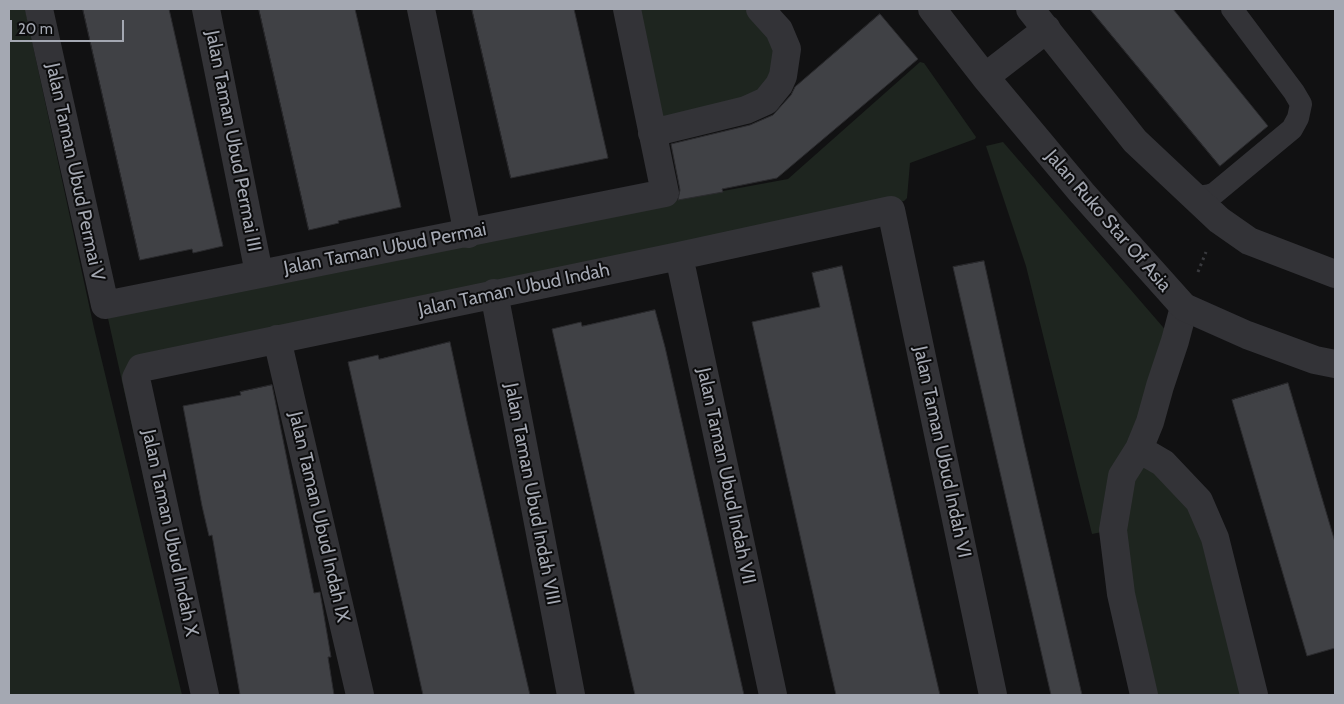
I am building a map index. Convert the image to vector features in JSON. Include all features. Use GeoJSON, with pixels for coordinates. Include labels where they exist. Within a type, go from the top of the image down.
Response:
{"type":"FeatureCollection","features":[{"type":"Feature","properties":{"kind":"street","name":"Jalan Taman Ubud Permai V"},"geometry":{"type":"LineString","coordinates":[[39,9],[105,305]]}},
{"type":"Feature","properties":{"kind":"street","name":"Jalan Taman Ubud Permai III"},"geometry":{"type":"LineString","coordinates":[[206,9],[259,273]]}},
{"type":"Feature","properties":{"kind":"street"},"geometry":{"type":"LineString","coordinates":[[421,9],[468,234]]}},
{"type":"Feature","properties":{"kind":"street"},"geometry":{"type":"LineString","coordinates":[[627,9],[652,133],[746,110],[766,101],[779,85],[783,76],[787,48],[779,30],[760,9]]}},
{"type":"Feature","properties":{"kind":"street","name":"Jalan Ruko Star Of Asia"},"geometry":{"type":"LineString","coordinates":[[932,9],[985,77],[1082,193],[1184,307],[1248,335],[1316,360],[1335,364]]}},
{"type":"Feature","properties":{"kind":"street"},"geometry":{"type":"LineString","coordinates":[[985,77],[1038,19],[1135,141],[1219,220],[1249,240],[1335,274]]}},
{"type":"Feature","properties":{"kind":"street","name":"Jalan Taman Ubud Permai"},"geometry":{"type":"LineString","coordinates":[[105,305],[259,273],[468,234],[665,193],[652,133]]}},
{"type":"Feature","properties":{"kind":"street","name":"Jalan Taman Ubud Indah"},"geometry":{"type":"LineString","coordinates":[[138,371],[144,367],[891,210]]}},
{"type":"Feature","properties":{"kind":"street","name":"Jalan Taman Ubud Indah VI"},"geometry":{"type":"LineString","coordinates":[[891,210],[993,695]]}},
{"type":"Feature","properties":{"kind":"street","name":"Jalan Taman Ubud Indah VII"},"geometry":{"type":"LineString","coordinates":[[679,256],[773,695]]}},
{"type":"Feature","properties":{"kind":"street","name":"Jalan Taman Ubud Indah VIII"},"geometry":{"type":"LineString","coordinates":[[494,293],[571,695]]}},
{"type":"Feature","properties":{"kind":"street"},"geometry":{"type":"LineString","coordinates":[[1144,695],[1121,594],[1113,530],[1122,476],[1139,449],[1150,422],[1184,307]]}},
{"type":"Feature","properties":{"kind":"street","name":"Jalan Taman Ubud Indah IX"},"geometry":{"type":"LineString","coordinates":[[278,340],[360,695]]}},
{"type":"Feature","properties":{"kind":"street","name":"Jalan Taman Ubud Indah X"},"geometry":{"type":"LineString","coordinates":[[138,371],[136,378],[205,695]]}},
{"type":"Feature","properties":{"kind":"street"},"geometry":{"type":"LineString","coordinates":[[1139,449],[1163,463],[1199,501],[1215,538],[1254,695]]}},
{"type":"Feature","properties":{"kind":"lane"},"geometry":{"type":"LineString","coordinates":[[1189,192],[1202,196],[1209,196],[1215,193],[1292,130],[1298,118],[1301,104],[1294,92],[1232,9]]}},
{"type":"Feature","properties":{"kind":"path"},"geometry":{"type":"LineString","coordinates":[[1184,307],[1219,220]]}},
{"type":"Feature","properties":{"kind":"shaded area"},"geometry":{"type":"Polygon","coordinates":[[[9,9],[25,9],[94,328],[182,695],[9,695],[9,9]]]}},
{"type":"Feature","properties":{"kind":"shaded area"},"geometry":{"type":"Polygon","coordinates":[[[627,9],[760,9],[779,30],[779,85],[652,133],[627,9]]]}},
{"type":"Feature","properties":{"kind":"shaded area"},"geometry":{"type":"Polygon","coordinates":[[[920,62],[924,63],[976,137],[910,163],[907,198],[904,201],[679,256],[144,367],[192,695],[105,305],[788,179],[920,62]]]}},
{"type":"Feature","properties":{"kind":"shaded area"},"geometry":{"type":"Polygon","coordinates":[[[1003,142],[1175,341],[1139,449],[1199,501],[1254,695],[1144,695],[1112,530],[1092,534],[1026,266],[986,146],[1003,142]]]}},
{"type":"Feature","properties":{"kind":"building"},"geometry":{"type":"Polygon","coordinates":[[[83,9],[169,9],[223,246],[193,253],[192,249],[140,260],[83,9]]]}},
{"type":"Feature","properties":{"kind":"building"},"geometry":{"type":"Polygon","coordinates":[[[259,9],[355,9],[401,207],[338,221],[339,223],[309,230],[259,9]]]}},
{"type":"Feature","properties":{"kind":"building"},"geometry":{"type":"Polygon","coordinates":[[[472,9],[574,9],[608,158],[511,178],[472,9]]]}},
{"type":"Feature","properties":{"kind":"building"},"geometry":{"type":"Polygon","coordinates":[[[1090,9],[1173,9],[1268,126],[1220,166],[1090,9]]]}},
{"type":"Feature","properties":{"kind":"building"},"geometry":{"type":"Polygon","coordinates":[[[880,14],[918,59],[777,178],[722,189],[723,192],[678,200],[680,190],[671,144],[750,125],[773,115],[791,95],[795,87],[880,14]]]}},
{"type":"Feature","properties":{"kind":"building"},"geometry":{"type":"Polygon","coordinates":[[[984,261],[1082,695],[1051,695],[953,267],[984,261]]]}},
{"type":"Feature","properties":{"kind":"building"},"geometry":{"type":"Polygon","coordinates":[[[842,266],[940,695],[836,695],[822,634],[752,322],[820,307],[812,273],[842,266]]]}},
{"type":"Feature","properties":{"kind":"building"},"geometry":{"type":"Polygon","coordinates":[[[655,310],[744,695],[635,695],[622,639],[552,329],[581,322],[582,326],[655,310]]]}},
{"type":"Feature","properties":{"kind":"building"},"geometry":{"type":"Polygon","coordinates":[[[450,342],[530,695],[423,695],[348,362],[378,355],[379,359],[450,342]]]}},
{"type":"Feature","properties":{"kind":"building"},"geometry":{"type":"Polygon","coordinates":[[[1288,383],[1335,542],[1335,648],[1307,656],[1232,400],[1288,383]]]}},
{"type":"Feature","properties":{"kind":"building"},"geometry":{"type":"Polygon","coordinates":[[[272,385],[314,593],[320,592],[331,657],[328,657],[334,695],[240,695],[212,535],[209,536],[202,506],[183,406],[241,395],[240,392],[272,385]]]}}]}
